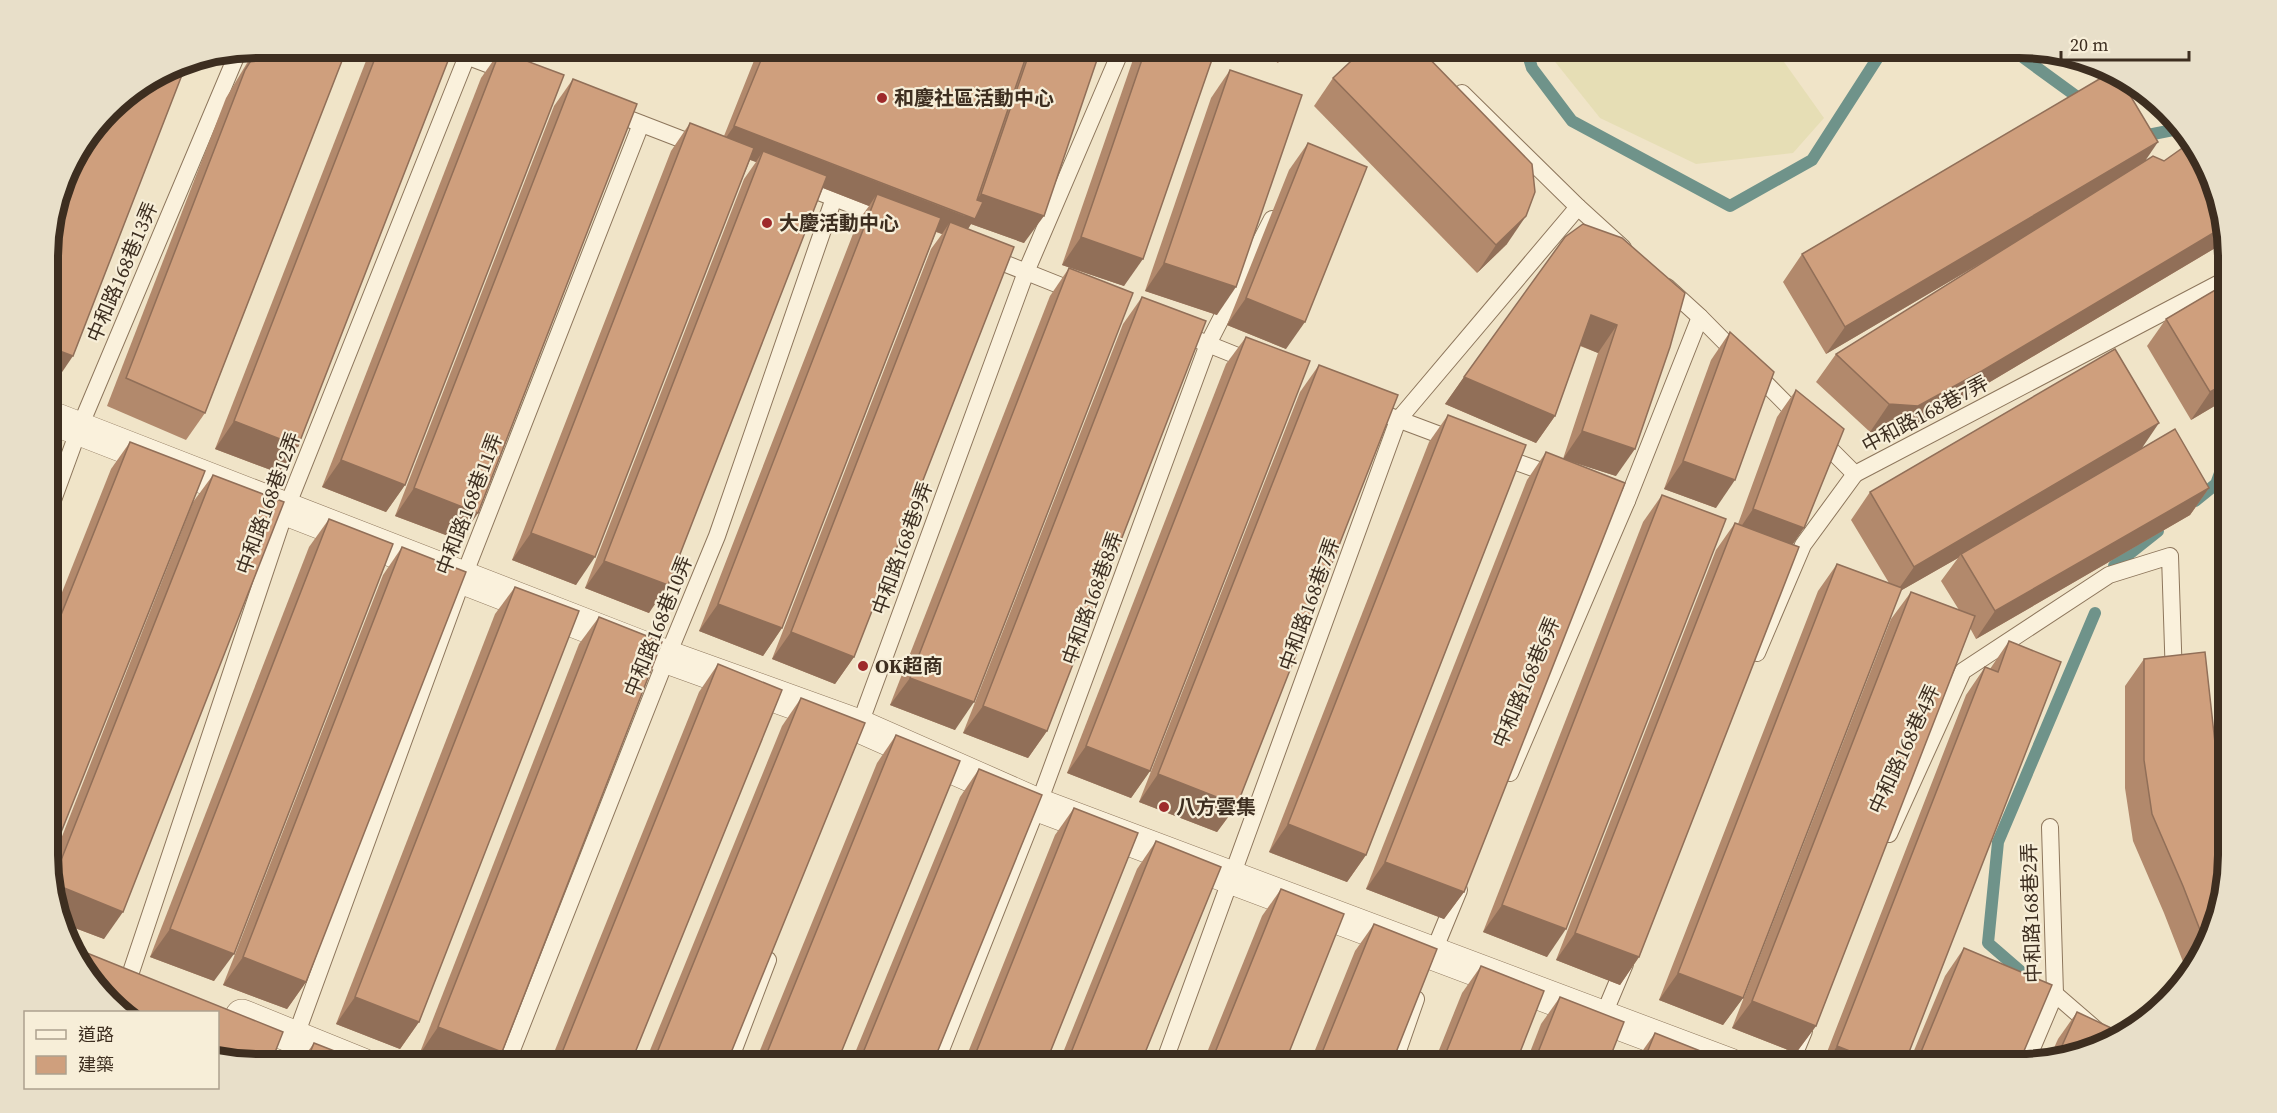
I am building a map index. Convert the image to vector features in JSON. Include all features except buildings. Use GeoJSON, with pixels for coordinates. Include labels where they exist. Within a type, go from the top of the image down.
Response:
{"type":"FeatureCollection","features":[{"type":"Feature","properties":{"kind":"street"},"geometry":{"type":"LineString","coordinates":[[59,421],[667,657],[855,737],[1232,878],[1426,972],[1692,1054]]}},
{"type":"Feature","properties":{"kind":"street"},"geometry":{"type":"LineString","coordinates":[[99,960],[142,976]]}},
{"type":"Feature","properties":{"kind":"street"},"geometry":{"type":"LineString","coordinates":[[218,1007],[335,1054]]}},
{"type":"Feature","properties":{"kind":"lane","name":"中和路168巷12弄"},"geometry":{"type":"LineString","coordinates":[[142,976],[286,508],[465,58]]}},
{"type":"Feature","properties":{"kind":"lane"},"geometry":{"type":"LineString","coordinates":[[471,58],[521,77]]}},
{"type":"Feature","properties":{"kind":"lane","name":"中和路168巷9弄"},"geometry":{"type":"LineString","coordinates":[[855,737],[1026,272],[1118,58]]}},
{"type":"Feature","properties":{"kind":"lane","name":"中和路168巷13弄"},"geometry":{"type":"LineString","coordinates":[[59,485],[79,429],[235,60]]}},
{"type":"Feature","properties":{"kind":"lane"},"geometry":{"type":"LineString","coordinates":[[1451,81],[1578,207],[1639,262]]}},
{"type":"Feature","properties":{"kind":"lane"},"geometry":{"type":"LineString","coordinates":[[597,107],[716,153]]}},
{"type":"Feature","properties":{"kind":"lane","name":"中和路168巷11弄"},"geometry":{"type":"LineString","coordinates":[[295,1038],[463,578],[641,124]]}},
{"type":"Feature","properties":{"kind":"lane"},"geometry":{"type":"LineString","coordinates":[[791,181],[898,222]]}},
{"type":"Feature","properties":{"kind":"lane","name":"中和路168巷10弄"},"geometry":{"type":"LineString","coordinates":[[510,1054],[717,536],[834,198]]}},
{"type":"Feature","properties":{"kind":"lane","name":"中和路168巷8弄"},"geometry":{"type":"LineString","coordinates":[[939,1054],[1038,805],[1208,344],[1278,207]]}},
{"type":"Feature","properties":{"kind":"lane","name":"中和路168巷7弄"},"geometry":{"type":"LineString","coordinates":[[1167,1054],[1398,420],[1578,207]]}},
{"type":"Feature","properties":{"kind":"lane"},"geometry":{"type":"LineString","coordinates":[[972,251],[1090,297]]}},
{"type":"Feature","properties":{"kind":"lane","name":"中和路168巷7弄"},"geometry":{"type":"LineString","coordinates":[[1656,278],[1700,317],[1856,474],[2218,284]]}},
{"type":"Feature","properties":{"kind":"lane","name":"中和路168巷6弄"},"geometry":{"type":"LineString","coordinates":[[1503,788],[1627,501],[1700,317]]}},
{"type":"Feature","properties":{"kind":"lane"},"geometry":{"type":"LineString","coordinates":[[1166,327],[1272,369]]}},
{"type":"Feature","properties":{"kind":"lane"},"geometry":{"type":"LineString","coordinates":[[1356,403],[1627,501]]}},
{"type":"Feature","properties":{"kind":"lane"},"geometry":{"type":"LineString","coordinates":[[1752,666],[1803,545],[1856,474]]}},
{"type":"Feature","properties":{"kind":"lane","name":"中和路168巷4弄"},"geometry":{"type":"LineString","coordinates":[[1881,850],[1963,670],[2109,575],[2170,556],[2175,699]]}},
{"type":"Feature","properties":{"kind":"lane","name":"中和路168巷2弄"},"geometry":{"type":"LineString","coordinates":[[2030,1054],[2055,994],[2050,827]]}},
{"type":"Feature","properties":{"kind":"lane"},"geometry":{"type":"LineString","coordinates":[[1397,1054],[1426,972],[1465,876]]}},
{"type":"Feature","properties":{"kind":"lane"},"geometry":{"type":"LineString","coordinates":[[732,1054],[774,945]]}},
{"type":"Feature","properties":{"kind":"lane"},"geometry":{"type":"LineString","coordinates":[[1599,1027],[1631,951]]}},
{"type":"Feature","properties":{"kind":"lane"},"geometry":{"type":"LineString","coordinates":[[2055,994],[2103,1036]]}},
{"type":"Feature","properties":{"kind":"lane"},"geometry":{"type":"LineString","coordinates":[[1794,1054],[1812,1011]]}},
{"type":"Feature","properties":{"kind":"shaded area"},"geometry":{"type":"Polygon","coordinates":[[[1552,58],[1781,58],[1824,118],[1793,153],[1696,164],[1600,118],[1552,58]]]}},
{"type":"Feature","properties":{"kind":"waterway"},"geometry":{"type":"LineString","coordinates":[[1529,58],[1532,68],[1572,121],[1730,206],[1812,160],[1878,58]]}},
{"type":"Feature","properties":{"kind":"waterway"},"geometry":{"type":"LineString","coordinates":[[2024,58],[2087,104]]}},
{"type":"Feature","properties":{"kind":"waterway"},"geometry":{"type":"LineString","coordinates":[[2138,137],[2172,130]]}},
{"type":"Feature","properties":{"kind":"waterway"},"geometry":{"type":"LineString","coordinates":[[2195,501],[2216,484],[2218,478]]}},
{"type":"Feature","properties":{"kind":"waterway"},"geometry":{"type":"LineString","coordinates":[[2114,566],[2158,531]]}},
{"type":"Feature","properties":{"kind":"waterway"},"geometry":{"type":"LineString","coordinates":[[2033,982],[1988,943],[1998,842],[2095,613]]}},
{"type":"Feature","properties":{"kind":"place","name":"和慶社區活動中心"},"geometry":{"type":"Point","coordinates":[882,98]}},
{"type":"Feature","properties":{"kind":"place","name":"大慶活動中心"},"geometry":{"type":"Point","coordinates":[767,223]}},
{"type":"Feature","properties":{"kind":"place","name":"OK超商"},"geometry":{"type":"Point","coordinates":[863,666]}},
{"type":"Feature","properties":{"kind":"place","name":"八方雲集"},"geometry":{"type":"Point","coordinates":[1164,807]}}]}
